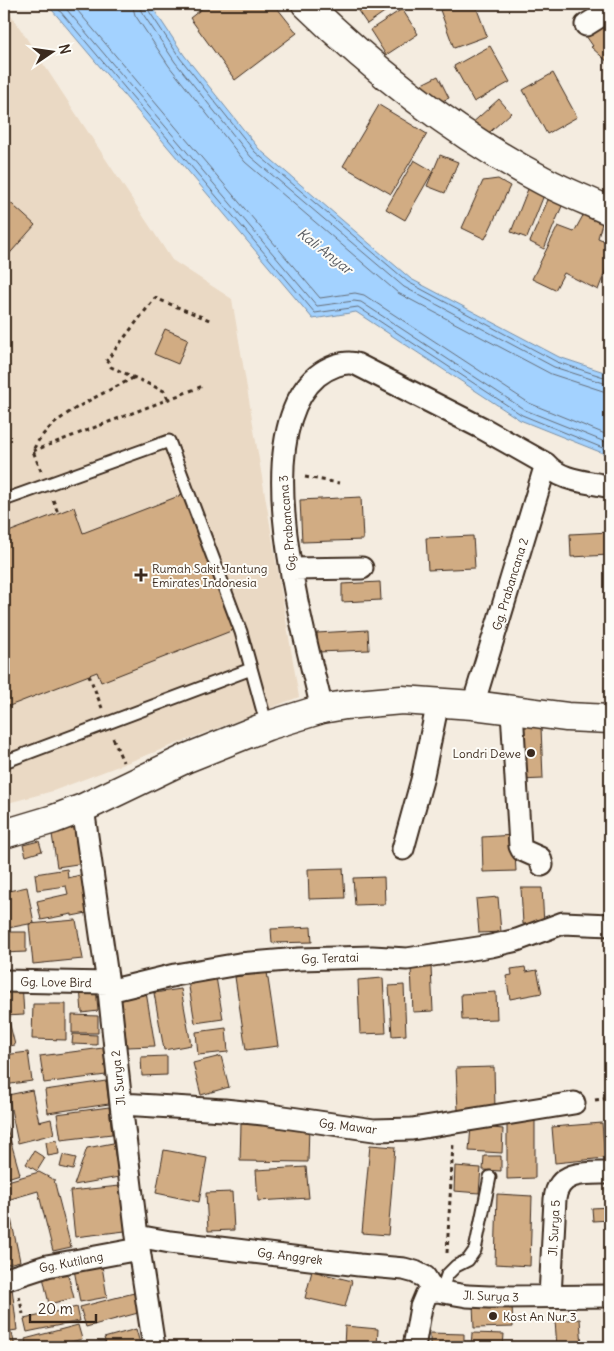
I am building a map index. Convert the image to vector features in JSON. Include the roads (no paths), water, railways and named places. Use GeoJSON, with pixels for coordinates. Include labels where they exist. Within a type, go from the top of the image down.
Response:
{"type":"FeatureCollection","features":[{"type":"Feature","properties":{"kind":"street"},"geometry":{"type":"LineString","coordinates":[[306,4],[345,42],[435,115],[488,150],[545,182],[610,211]]}},
{"type":"Feature","properties":{"kind":"street"},"geometry":{"type":"LineString","coordinates":[[586,25],[610,10]]}},
{"type":"Feature","properties":{"kind":"street","name":"Gg. Prabancana 3"},"geometry":{"type":"LineString","coordinates":[[322,709],[287,549],[282,473],[285,437],[301,396],[308,384],[321,373],[348,362],[356,364],[482,428],[546,464]]}},
{"type":"Feature","properties":{"kind":"street"},"geometry":{"type":"LineString","coordinates":[[546,464],[553,472],[561,476],[610,487]]}},
{"type":"Feature","properties":{"kind":"street","name":"Gg. Prabancana 2"},"geometry":{"type":"LineString","coordinates":[[473,705],[546,464]]}},
{"type":"Feature","properties":{"kind":"street"},"geometry":{"type":"LineString","coordinates":[[291,569],[362,568]]}},
{"type":"Feature","properties":{"kind":"street"},"geometry":{"type":"LineString","coordinates":[[4,834],[84,808],[186,758],[268,726],[322,709],[402,700],[610,719]]}},
{"type":"Feature","properties":{"kind":"street"},"geometry":{"type":"LineString","coordinates":[[403,849],[422,780],[438,702]]}},
{"type":"Feature","properties":{"kind":"street"},"geometry":{"type":"LineString","coordinates":[[512,711],[520,846],[522,850],[540,858],[542,865]]}},
{"type":"Feature","properties":{"kind":"street","name":"Jl. Surya 2"},"geometry":{"type":"LineString","coordinates":[[84,808],[109,987],[138,1242],[154,1347]]}},
{"type":"Feature","properties":{"kind":"street","name":"Gg. Teratai"},"geometry":{"type":"LineString","coordinates":[[109,987],[238,964],[298,959],[362,957],[407,959],[491,946],[517,940],[556,925],[572,922],[583,925],[610,925]]}},
{"type":"Feature","properties":{"kind":"street","name":"Gg. Love Bird"},"geometry":{"type":"LineString","coordinates":[[4,981],[109,987]]}},
{"type":"Feature","properties":{"kind":"street","name":"Gg. Mawar"},"geometry":{"type":"LineString","coordinates":[[121,1104],[244,1112],[374,1130],[412,1129],[574,1103]]}},
{"type":"Feature","properties":{"kind":"street","name":"Jl. Surya 5"},"geometry":{"type":"LineString","coordinates":[[550,1297],[555,1199],[558,1188],[569,1176],[584,1173],[610,1173]]}},
{"type":"Feature","properties":{"kind":"street","name":"Gg. Kutilang"},"geometry":{"type":"LineString","coordinates":[[4,1280],[47,1266],[138,1242]]}},
{"type":"Feature","properties":{"kind":"street","name":"Gg. Anggrek"},"geometry":{"type":"LineString","coordinates":[[138,1242],[170,1242],[404,1269],[416,1272],[425,1278],[436,1292]]}},
{"type":"Feature","properties":{"kind":"street"},"geometry":{"type":"LineString","coordinates":[[414,1347],[421,1307],[426,1295],[436,1292]]}},
{"type":"Feature","properties":{"kind":"street","name":"Jl. Surya 3"},"geometry":{"type":"LineString","coordinates":[[436,1292],[478,1297],[610,1296]]}},
{"type":"Feature","properties":{"kind":"lane"},"geometry":{"type":"LineString","coordinates":[[4,500],[169,441],[241,632],[268,726]]}},
{"type":"Feature","properties":{"kind":"lane"},"geometry":{"type":"LineString","coordinates":[[4,762],[251,669]]}},
{"type":"Feature","properties":{"kind":"lane"},"geometry":{"type":"LineString","coordinates":[[436,1292],[447,1274],[456,1266],[468,1260],[475,1250],[490,1177]]}},
{"type":"Feature","properties":{"kind":"water","name":"Kali Anyar"},"geometry":{"type":"Polygon","coordinates":[[[47,4],[150,4],[184,55],[259,149],[411,279],[559,357],[610,374],[610,456],[520,420],[356,312],[313,319],[47,4]]]}},
{"type":"Feature","properties":{"kind":"place","name":"Rumah Sakit Jantung Emirates Indonesia"},"geometry":{"type":"Point","coordinates":[141,575]}},
{"type":"Feature","properties":{"kind":"place","name":"Londri Dewe"},"geometry":{"type":"Point","coordinates":[531,753]}},
{"type":"Feature","properties":{"kind":"place","name":"Kost An Nur 3"},"geometry":{"type":"Point","coordinates":[493,1316]}}]}
